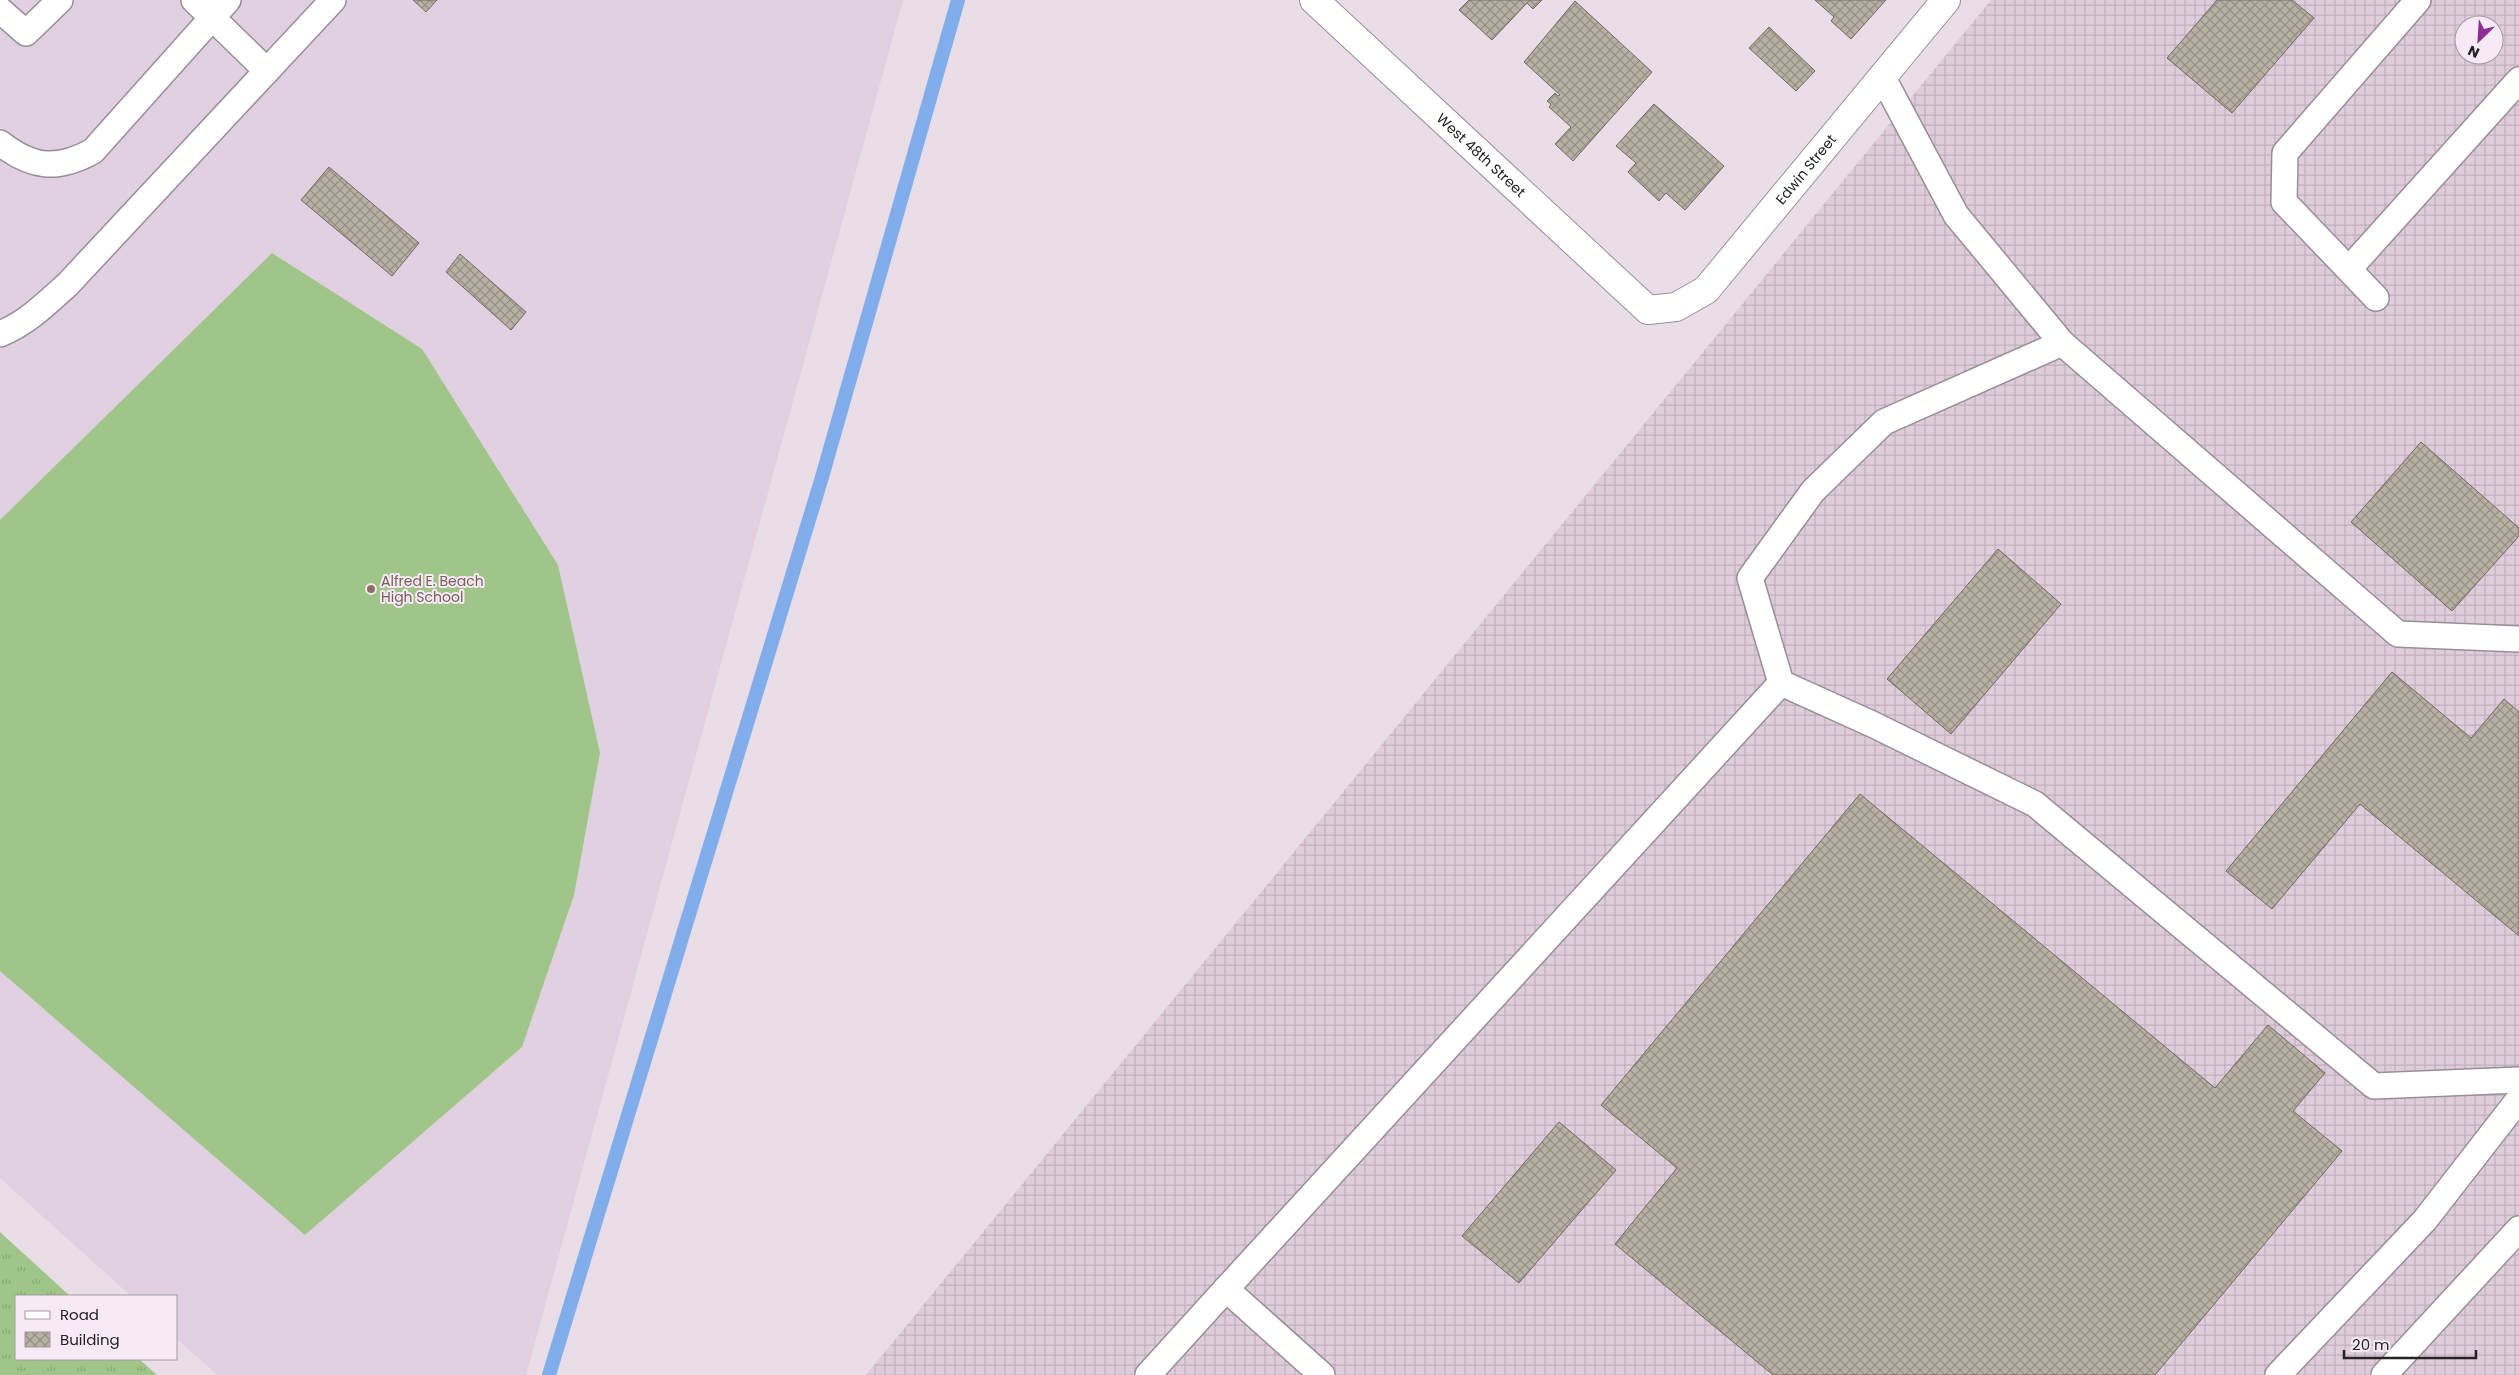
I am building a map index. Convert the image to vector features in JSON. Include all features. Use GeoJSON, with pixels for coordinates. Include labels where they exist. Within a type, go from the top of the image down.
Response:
{"type":"FeatureCollection","features":[{"type":"Feature","properties":{"kind":"street","name":"West 48th Street"},"geometry":{"type":"LineString","coordinates":[[1314,0],[1648,310]]}},
{"type":"Feature","properties":{"kind":"street","name":"Edwin Street"},"geometry":{"type":"LineString","coordinates":[[1648,310],[1676,307],[1706,290],[1946,0]]}},
{"type":"Feature","properties":{"kind":"lane"},"geometry":{"type":"LineString","coordinates":[[0,10],[26,33],[60,0]]}},
{"type":"Feature","properties":{"kind":"lane"},"geometry":{"type":"LineString","coordinates":[[194,0],[220,9],[267,71]]}},
{"type":"Feature","properties":{"kind":"lane"},"geometry":{"type":"LineString","coordinates":[[0,334],[39,311],[68,284],[333,0]]}},
{"type":"Feature","properties":{"kind":"lane"},"geometry":{"type":"LineString","coordinates":[[2376,298],[2284,202],[2284,153],[2418,0]]}},
{"type":"Feature","properties":{"kind":"lane"},"geometry":{"type":"LineString","coordinates":[[0,143],[14,154],[31,162],[53,165],[75,161],[93,151],[220,9]]}},
{"type":"Feature","properties":{"kind":"lane"},"geometry":{"type":"LineString","coordinates":[[1882,76],[1956,215],[2062,343],[2398,634],[2519,639]]}},
{"type":"Feature","properties":{"kind":"lane"},"geometry":{"type":"LineString","coordinates":[[2348,269],[2519,80]]}},
{"type":"Feature","properties":{"kind":"lane"},"geometry":{"type":"LineString","coordinates":[[2062,343],[1884,422],[1813,491],[1750,578],[1781,683],[1872,724],[2035,804],[2374,1086],[2519,1080]]}},
{"type":"Feature","properties":{"kind":"lane"},"geometry":{"type":"LineString","coordinates":[[1148,1375],[1781,683]]}},
{"type":"Feature","properties":{"kind":"lane"},"geometry":{"type":"LineString","coordinates":[[2278,1375],[2425,1220],[2519,1099]]}},
{"type":"Feature","properties":{"kind":"lane"},"geometry":{"type":"LineString","coordinates":[[2384,1375],[2519,1229]]}},
{"type":"Feature","properties":{"kind":"lane"},"geometry":{"type":"LineString","coordinates":[[1226,1289],[1322,1375]]}},
{"type":"Feature","properties":{"kind":"shaded area","name":"Alfred E. Beach High School"},"geometry":{"type":"Polygon","coordinates":[[[0,0],[903,0],[526,1375],[217,1375],[178,1340],[178,1295],[130,1295],[0,1178],[0,0]]]}},
{"type":"Feature","properties":{"kind":"shaded area"},"geometry":{"type":"Polygon","coordinates":[[[1991,0],[2519,0],[2519,1375],[866,1375],[1991,0]]]}},
{"type":"Feature","properties":{"kind":"green space"},"geometry":{"type":"Polygon","coordinates":[[[272,253],[422,349],[558,565],[600,753],[574,895],[522,1047],[305,1235],[0,971],[0,520],[272,253]]]}},
{"type":"Feature","properties":{"kind":"green space"},"geometry":{"type":"Polygon","coordinates":[[[0,1232],[69,1295],[15,1295],[15,1360],[140,1360],[157,1375],[0,1375],[0,1232]]]}},
{"type":"Feature","properties":{"kind":"building"},"geometry":{"type":"Polygon","coordinates":[[[413,0],[437,0],[426,12],[413,0]]]}},
{"type":"Feature","properties":{"kind":"building"},"geometry":{"type":"Polygon","coordinates":[[[1469,0],[1542,0],[1533,9],[1527,3],[1492,40],[1459,10],[1469,0]]]}},
{"type":"Feature","properties":{"kind":"building"},"geometry":{"type":"Polygon","coordinates":[[[1815,0],[1886,0],[1851,39],[1831,21],[1834,17],[1815,0]]]}},
{"type":"Feature","properties":{"kind":"building"},"geometry":{"type":"Polygon","coordinates":[[[2217,0],[2292,0],[2314,18],[2232,113],[2167,58],[2217,0]]]}},
{"type":"Feature","properties":{"kind":"building"},"geometry":{"type":"Polygon","coordinates":[[[1575,1],[1652,72],[1573,161],[1555,144],[1571,127],[1549,107],[1551,104],[1547,101],[1555,93],[1558,96],[1560,95],[1524,62],[1575,1]]]}},
{"type":"Feature","properties":{"kind":"building"},"geometry":{"type":"Polygon","coordinates":[[[1769,27],[1815,71],[1796,91],[1749,48],[1769,27]]]}},
{"type":"Feature","properties":{"kind":"building"},"geometry":{"type":"Polygon","coordinates":[[[1654,104],[1724,166],[1685,210],[1666,193],[1659,201],[1628,172],[1636,163],[1616,146],[1654,104]]]}},
{"type":"Feature","properties":{"kind":"building"},"geometry":{"type":"Polygon","coordinates":[[[329,167],[419,243],[392,276],[301,200],[329,167]]]}},
{"type":"Feature","properties":{"kind":"building"},"geometry":{"type":"Polygon","coordinates":[[[460,254],[526,312],[511,330],[446,272],[460,254]]]}},
{"type":"Feature","properties":{"kind":"building"},"geometry":{"type":"Polygon","coordinates":[[[2421,442],[2519,528],[2519,536],[2452,611],[2351,522],[2421,442]]]}},
{"type":"Feature","properties":{"kind":"building"},"geometry":{"type":"Polygon","coordinates":[[[1998,549],[2061,604],[1951,734],[1887,679],[1998,549]]]}},
{"type":"Feature","properties":{"kind":"building"},"geometry":{"type":"Polygon","coordinates":[[[2392,672],[2471,738],[2504,699],[2519,712],[2519,936],[2360,804],[2272,909],[2226,871],[2392,672]]]}},
{"type":"Feature","properties":{"kind":"building"},"geometry":{"type":"Polygon","coordinates":[[[1860,794],[2215,1088],[2268,1025],[2325,1073],[2293,1111],[2342,1151],[2155,1375],[1773,1375],[1615,1244],[1677,1168],[1601,1105],[1860,794]]]}},
{"type":"Feature","properties":{"kind":"building"},"geometry":{"type":"Polygon","coordinates":[[[1559,1122],[1616,1170],[1519,1283],[1462,1236],[1559,1122]]]}},
{"type":"Feature","properties":{"kind":"waterway"},"geometry":{"type":"LineString","coordinates":[[549,1375],[822,477],[958,0]]}},
{"type":"Feature","properties":{"kind":"place","name":"Alfred E. Beach High School"},"geometry":{"type":"Point","coordinates":[371,589]}}]}
